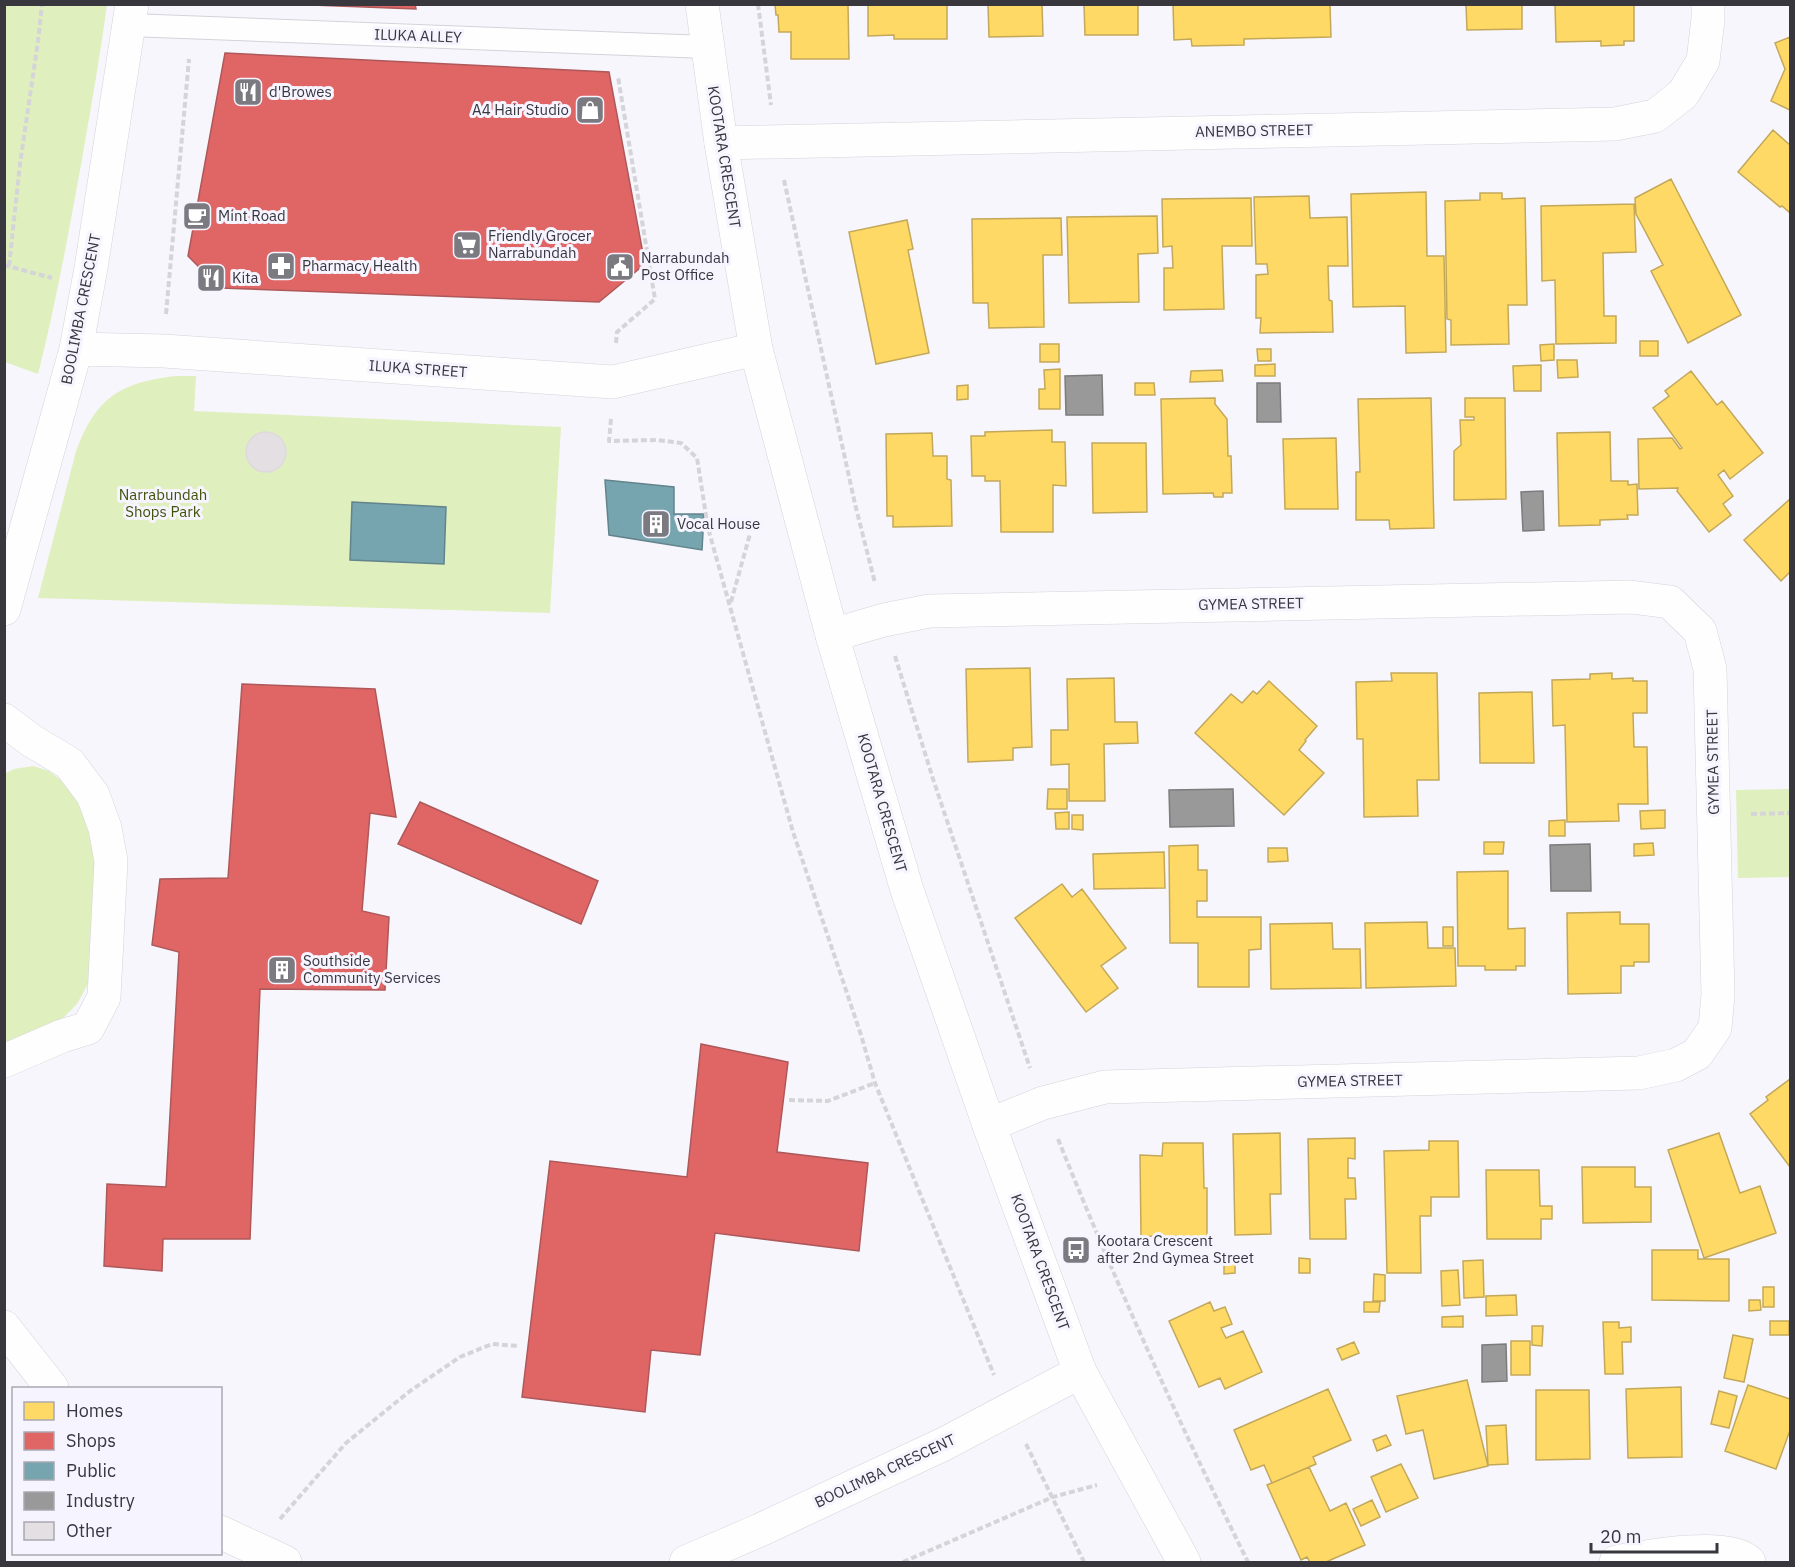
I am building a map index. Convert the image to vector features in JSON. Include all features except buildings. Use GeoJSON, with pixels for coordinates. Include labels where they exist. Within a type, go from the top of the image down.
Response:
{"type":"FeatureCollection","features":[{"type":"Feature","properties":{"kind":"street","name":"KOOTARA CRESCENT"},"geometry":{"type":"LineString","coordinates":[[702,4],[721,143],[756,349],[832,635],[907,890],[989,1125],[1080,1372],[1184,1563]]}},
{"type":"Feature","properties":{"kind":"street","name":"ANEMBO STREET"},"geometry":{"type":"LineString","coordinates":[[721,143],[1615,124],[1655,116],[1683,93],[1703,61],[1708,4]]}},
{"type":"Feature","properties":{"kind":"street","name":"BOOLIMBA CRESCENT"},"geometry":{"type":"LineString","coordinates":[[4,609],[76,349],[130,15]]}},
{"type":"Feature","properties":{"kind":"street","name":"ILUKA STREET"},"geometry":{"type":"LineString","coordinates":[[76,349],[164,351],[613,382],[756,349]]}},
{"type":"Feature","properties":{"kind":"street","name":"GYMEA STREET"},"geometry":{"type":"LineString","coordinates":[[832,635],[884,620],[928,611],[1631,597],[1670,602],[1700,631],[1710,669],[1718,995],[1715,1028],[1697,1054],[1676,1065],[1639,1073],[1105,1087],[1043,1103],[989,1125]]}},
{"type":"Feature","properties":{"kind":"street"},"geometry":{"type":"LineString","coordinates":[[4,720],[32,741],[69,763],[93,795],[105,828],[111,861],[104,997],[88,1028],[62,1036],[4,1061]]}},
{"type":"Feature","properties":{"kind":"street"},"geometry":{"type":"LineString","coordinates":[[4,1327],[50,1387]]}},
{"type":"Feature","properties":{"kind":"street","name":"BOOLIMBA CRESCENT"},"geometry":{"type":"LineString","coordinates":[[686,1563],[944,1444],[1080,1372]]}},
{"type":"Feature","properties":{"kind":"street"},"geometry":{"type":"LineString","coordinates":[[222,1533],[273,1557]]}},
{"type":"Feature","properties":{"kind":"street"},"geometry":{"type":"LineString","coordinates":[[1616,1563],[1662,1554],[1711,1551],[1744,1557],[1749,1563]]}},
{"type":"Feature","properties":{"kind":"lane","name":"ILUKA ALLEY"},"geometry":{"type":"LineString","coordinates":[[130,15],[192,27],[707,47]]}},
{"type":"Feature","properties":{"kind":"path"},"geometry":{"type":"LineString","coordinates":[[42,4],[7,265],[87,289]]}},
{"type":"Feature","properties":{"kind":"path"},"geometry":{"type":"LineString","coordinates":[[758,4],[776,142],[855,504],[884,620],[933,779],[1020,1042],[1043,1103],[1093,1227],[1141,1336],[1248,1563]]}},
{"type":"Feature","properties":{"kind":"path"},"geometry":{"type":"LineString","coordinates":[[166,314],[192,27]]}},
{"type":"Feature","properties":{"kind":"path"},"geometry":{"type":"LineString","coordinates":[[612,43],[655,298],[617,332]]}},
{"type":"Feature","properties":{"kind":"path"},"geometry":{"type":"LineString","coordinates":[[609,441],[657,440],[681,443],[697,458],[708,528],[794,832],[875,1083],[1008,1410],[1084,1563]]}},
{"type":"Feature","properties":{"kind":"path"},"geometry":{"type":"LineString","coordinates":[[730,605],[750,534]]}},
{"type":"Feature","properties":{"kind":"path"},"geometry":{"type":"LineString","coordinates":[[789,1100],[828,1101],[875,1083]]}},
{"type":"Feature","properties":{"kind":"path"},"geometry":{"type":"LineString","coordinates":[[273,1557],[276,1523],[346,1443],[410,1391],[460,1357],[492,1344],[519,1346]]}},
{"type":"Feature","properties":{"kind":"path"},"geometry":{"type":"LineString","coordinates":[[903,1563],[1053,1497],[1136,1475]]}},
{"type":"Feature","properties":{"kind":"green space"},"geometry":{"type":"Polygon","coordinates":[[[4,5],[107,5],[72,213],[38,374],[5,362],[4,5]]]}},
{"type":"Feature","properties":{"kind":"green space","name":"Narrabundah Shops Park"},"geometry":{"type":"Polygon","coordinates":[[[177,376],[196,376],[194,411],[561,427],[550,613],[38,598],[75,455],[91,420],[100,407],[124,389],[139,383],[177,376]]]}},
{"type":"Feature","properties":{"kind":"green space"},"geometry":{"type":"Polygon","coordinates":[[[33,766],[49,771],[65,783],[82,805],[96,840],[90,980],[77,1004],[58,1023],[4,1046],[4,774],[14,769],[33,766]]]}},
{"type":"Feature","properties":{"kind":"green space"},"geometry":{"type":"Polygon","coordinates":[[[1790,789],[1790,877],[1738,878],[1736,790],[1790,789]]]}},
{"type":"Feature","properties":{"kind":"place","name":"d'Browes"},"geometry":{"type":"Point","coordinates":[248,92]}},
{"type":"Feature","properties":{"kind":"place","name":"A4 Hair Studio"},"geometry":{"type":"Point","coordinates":[590,110]}},
{"type":"Feature","properties":{"kind":"place","name":"Mint Road"},"geometry":{"type":"Point","coordinates":[197,216]}},
{"type":"Feature","properties":{"kind":"place","name":"Friendly Grocer Narrabundah"},"geometry":{"type":"Point","coordinates":[467,245]}},
{"type":"Feature","properties":{"kind":"place","name":"Pharmacy Health"},"geometry":{"type":"Point","coordinates":[281,266]}},
{"type":"Feature","properties":{"kind":"place","name":"Narrabundah Post Office"},"geometry":{"type":"Point","coordinates":[620,267]}},
{"type":"Feature","properties":{"kind":"place","name":"Kita"},"geometry":{"type":"Point","coordinates":[211,278]}},
{"type":"Feature","properties":{"kind":"place","name":"Vocal House"},"geometry":{"type":"Point","coordinates":[656,524]}},
{"type":"Feature","properties":{"kind":"place","name":"Southside Community Services"},"geometry":{"type":"Point","coordinates":[282,970]}},
{"type":"Feature","properties":{"kind":"place","name":"Kootara Crescent after 2nd Gymea Street"},"geometry":{"type":"Point","coordinates":[1076,1250]}}]}
